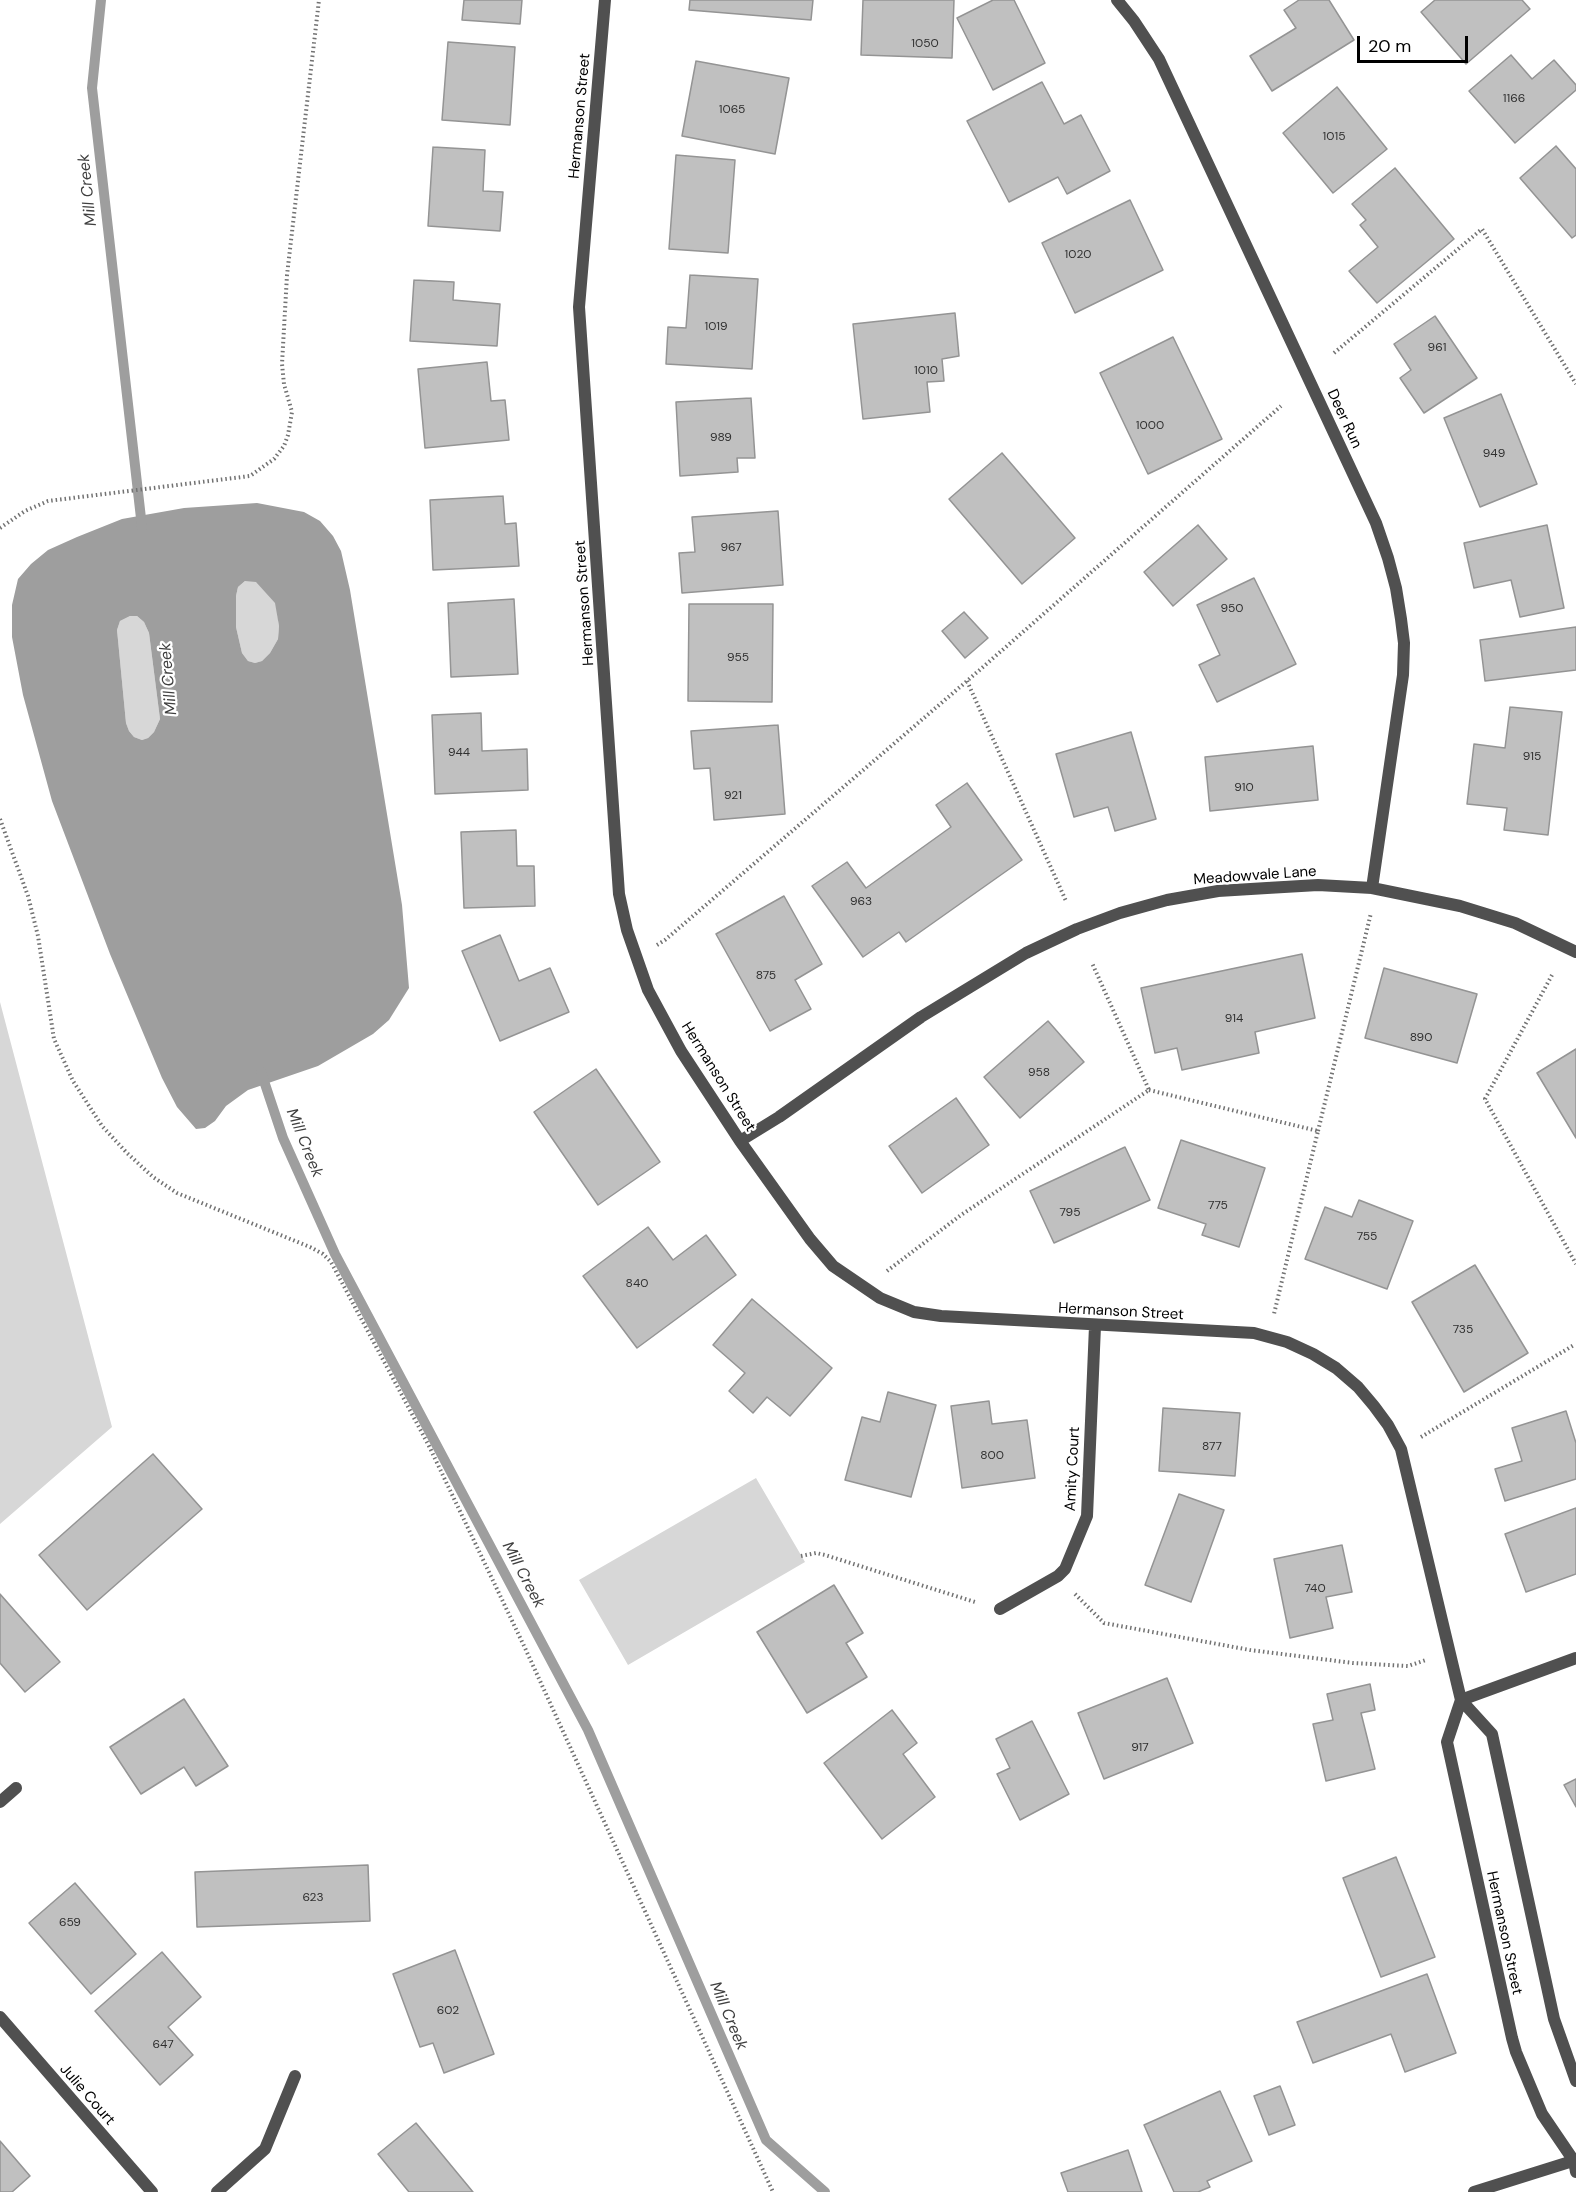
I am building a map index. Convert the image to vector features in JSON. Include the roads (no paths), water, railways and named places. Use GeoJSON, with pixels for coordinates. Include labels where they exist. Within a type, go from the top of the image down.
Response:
{"type":"FeatureCollection","features":[{"type":"Feature","properties":{"kind":"street","name":"Hermanson Street"},"geometry":{"type":"LineString","coordinates":[[605,0],[579,307],[619,894],[636,957],[648,990],[681,1051],[810,1239],[833,1266],[880,1298],[914,1312],[941,1316],[1254,1334],[1287,1342],[1313,1354],[1336,1368],[1358,1387],[1388,1425],[1401,1449],[1461,1700],[1492,1734],[1554,2019],[1576,2081]]}},
{"type":"Feature","properties":{"kind":"street","name":"Deer Run"},"geometry":{"type":"LineString","coordinates":[[1117,0],[1159,59],[1376,523],[1390,568],[1404,643],[1403,675],[1372,888]]}},
{"type":"Feature","properties":{"kind":"street","name":"Meadowvale Lane"},"geometry":{"type":"LineString","coordinates":[[741,1141],[939,1005],[1026,953],[1077,929],[1120,913],[1167,900],[1218,891],[1318,885],[1372,888],[1414,895],[1471,909],[1515,923],[1576,952]]}},
{"type":"Feature","properties":{"kind":"street","name":"Amity Court"},"geometry":{"type":"LineString","coordinates":[[1000,1609],[1058,1576],[1065,1569],[1087,1516],[1095,1326]]}},
{"type":"Feature","properties":{"kind":"street"},"geometry":{"type":"LineString","coordinates":[[1461,1700],[1576,1658]]}},
{"type":"Feature","properties":{"kind":"street","name":"Hermanson Street"},"geometry":{"type":"LineString","coordinates":[[1461,1700],[1447,1742],[1512,2038],[1542,2114],[1575,2165]]}},
{"type":"Feature","properties":{"kind":"street"},"geometry":{"type":"LineString","coordinates":[[0,1802],[16,1788]]}},
{"type":"Feature","properties":{"kind":"street","name":"Julie Court"},"geometry":{"type":"LineString","coordinates":[[0,2018],[152,2192]]}},
{"type":"Feature","properties":{"kind":"street"},"geometry":{"type":"LineString","coordinates":[[217,2192],[265,2149],[295,2076]]}},
{"type":"Feature","properties":{"kind":"street"},"geometry":{"type":"LineString","coordinates":[[1474,2192],[1575,2165],[1576,2146]]}},
{"type":"Feature","properties":{"kind":"water"},"geometry":{"type":"Polygon","coordinates":[[[257,503],[304,512],[320,521],[333,536],[341,551],[350,590],[402,905],[409,988],[389,1020],[373,1034],[318,1066],[248,1090],[226,1106],[215,1121],[205,1128],[196,1129],[177,1107],[162,1078],[110,954],[52,801],[23,695],[12,637],[12,605],[18,579],[48,550],[122,519],[184,508],[257,503]],[[245,581],[238,587],[236,596],[236,627],[242,653],[248,661],[255,663],[262,661],[270,653],[278,639],[279,626],[275,603],[256,582],[245,581]],[[130,616],[120,621],[117,630],[126,723],[134,737],[142,740],[154,732],[160,719],[149,633],[144,622],[137,616],[130,616]]]}},
{"type":"Feature","properties":{"kind":"waterway","name":"Mill Creek"},"geometry":{"type":"LineString","coordinates":[[101,0],[92,88],[142,527]]}},
{"type":"Feature","properties":{"kind":"waterway","name":"Mill Creek"},"geometry":{"type":"LineString","coordinates":[[261,1072],[283,1138],[335,1254],[588,1730],[766,2140],[825,2192]]}}]}
